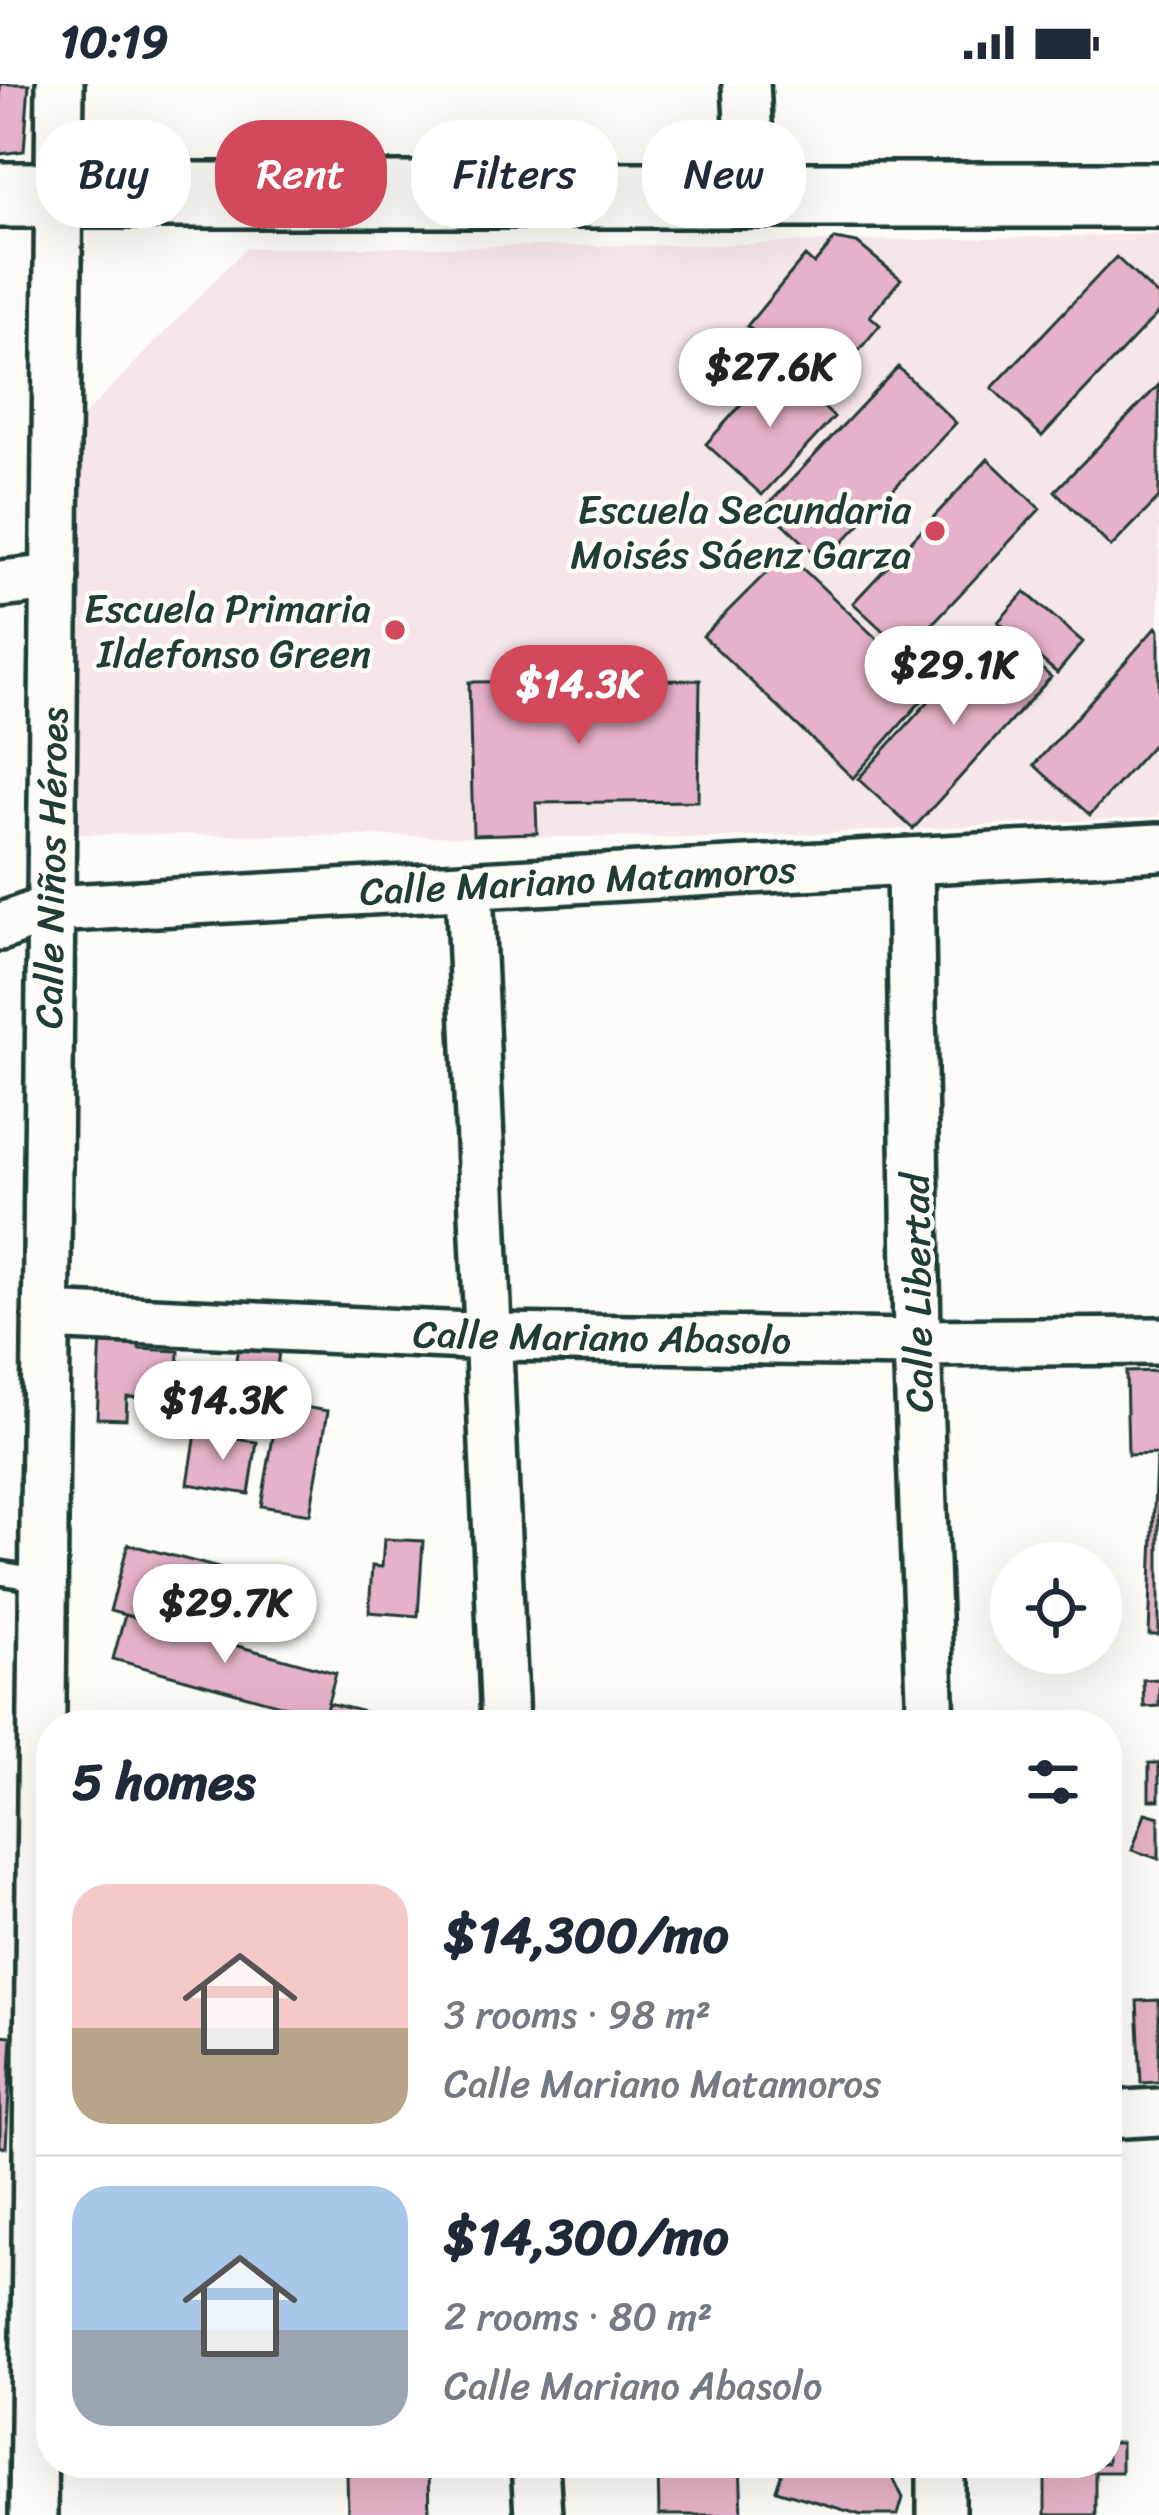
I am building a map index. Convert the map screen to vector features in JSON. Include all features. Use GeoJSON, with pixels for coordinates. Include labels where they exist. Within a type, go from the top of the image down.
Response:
{"type":"FeatureCollection","features":[{"type":"Feature","properties":{"kind":"main road"},"geometry":{"type":"LineString","coordinates":[[29,194],[642,194]]}},
{"type":"Feature","properties":{"kind":"main road"},"geometry":{"type":"LineString","coordinates":[[806,194],[1159,195]]}},
{"type":"Feature","properties":{"kind":"street","name":"Calle Niños Héroes"},"geometry":{"type":"LineString","coordinates":[[33,2515],[22,1576],[46,1316],[55,578],[29,194],[60,84]]}},
{"type":"Feature","properties":{"kind":"street"},"geometry":{"type":"LineString","coordinates":[[746,84],[748,120]]}},
{"type":"Feature","properties":{"kind":"street"},"geometry":{"type":"LineString","coordinates":[[0,584],[55,578]]}},
{"type":"Feature","properties":{"kind":"street","name":"Calle Mariano Matamoros"},"geometry":{"type":"LineString","coordinates":[[0,927],[50,908],[1159,847]]}},
{"type":"Feature","properties":{"kind":"street","name":"Calle Libertad"},"geometry":{"type":"LineString","coordinates":[[910,862],[917,1343],[930,1710]]}},
{"type":"Feature","properties":{"kind":"street"},"geometry":{"type":"LineString","coordinates":[[470,886],[504,1710]]}},
{"type":"Feature","properties":{"kind":"street","name":"Calle Mariano Abasolo"},"geometry":{"type":"LineString","coordinates":[[46,1316],[488,1337],[1159,1341]]}},
{"type":"Feature","properties":{"kind":"street"},"geometry":{"type":"LineString","coordinates":[[1122,2114],[1159,2112]]}},
{"type":"Feature","properties":{"kind":"street"},"geometry":{"type":"LineString","coordinates":[[537,2478],[538,2515]]}},
{"type":"Feature","properties":{"kind":"street"},"geometry":{"type":"LineString","coordinates":[[941,2478],[941,2515]]}},
{"type":"Feature","properties":{"kind":"shaded area"},"geometry":{"type":"Polygon","coordinates":[[[1159,234],[1159,817],[723,838],[74,834],[74,426],[246,248],[702,245],[1159,234]]]}},
{"type":"Feature","properties":{"kind":"building"},"geometry":{"type":"Polygon","coordinates":[[[0,84],[29,84],[24,151],[0,154],[0,84]]]}},
{"type":"Feature","properties":{"kind":"building"},"geometry":{"type":"Polygon","coordinates":[[[835,239],[857,243],[901,279],[870,316],[880,325],[825,391],[747,326],[805,256],[814,264],[835,239]]]}},
{"type":"Feature","properties":{"kind":"building"},"geometry":{"type":"Polygon","coordinates":[[[1116,257],[1159,297],[1159,312],[1042,436],[992,388],[1116,257]]]}},
{"type":"Feature","properties":{"kind":"building"},"geometry":{"type":"Polygon","coordinates":[[[777,365],[834,417],[762,495],[706,444],[777,365]]]}},
{"type":"Feature","properties":{"kind":"building"},"geometry":{"type":"Polygon","coordinates":[[[898,367],[956,423],[824,562],[766,507],[898,367]]]}},
{"type":"Feature","properties":{"kind":"building"},"geometry":{"type":"Polygon","coordinates":[[[1159,385],[1159,498],[1111,547],[1055,491],[1159,385]]]}},
{"type":"Feature","properties":{"kind":"building"},"geometry":{"type":"Polygon","coordinates":[[[988,459],[1040,509],[906,652],[853,603],[988,459]]]}},
{"type":"Feature","properties":{"kind":"building"},"geometry":{"type":"Polygon","coordinates":[[[786,553],[931,690],[853,778],[703,636],[786,553]]]}},
{"type":"Feature","properties":{"kind":"building"},"geometry":{"type":"Polygon","coordinates":[[[1025,592],[1083,642],[1057,673],[998,622],[1025,592]]]}},
{"type":"Feature","properties":{"kind":"building"},"geometry":{"type":"Polygon","coordinates":[[[996,627],[1051,677],[913,829],[858,779],[996,627]]]}},
{"type":"Feature","properties":{"kind":"building"},"geometry":{"type":"Polygon","coordinates":[[[1156,627],[1159,738],[1090,815],[1034,765],[1156,627]]]}},
{"type":"Feature","properties":{"kind":"building"},"geometry":{"type":"Polygon","coordinates":[[[700,680],[698,801],[536,803],[537,833],[473,835],[469,682],[700,680]]]}},
{"type":"Feature","properties":{"kind":"building"},"geometry":{"type":"Polygon","coordinates":[[[101,1336],[139,1337],[139,1349],[179,1351],[177,1399],[127,1397],[126,1419],[97,1418],[101,1336]]]}},
{"type":"Feature","properties":{"kind":"building"},"geometry":{"type":"Polygon","coordinates":[[[239,1338],[280,1343],[273,1401],[242,1397],[245,1376],[234,1375],[239,1338]]]}},
{"type":"Feature","properties":{"kind":"building"},"geometry":{"type":"Polygon","coordinates":[[[1159,1371],[1159,1454],[1128,1455],[1126,1372],[1159,1371]]]}},
{"type":"Feature","properties":{"kind":"building"},"geometry":{"type":"Polygon","coordinates":[[[279,1403],[328,1411],[310,1514],[261,1506],[279,1403]]]}},
{"type":"Feature","properties":{"kind":"building"},"geometry":{"type":"Polygon","coordinates":[[[196,1433],[257,1442],[249,1494],[188,1484],[196,1433]]]}},
{"type":"Feature","properties":{"kind":"building"},"geometry":{"type":"Polygon","coordinates":[[[1156,1458],[1159,1635],[1149,1635],[1156,1458]]]}},
{"type":"Feature","properties":{"kind":"building"},"geometry":{"type":"Polygon","coordinates":[[[384,1539],[423,1541],[418,1616],[369,1612],[372,1566],[382,1567],[384,1539]]]}},
{"type":"Feature","properties":{"kind":"building"},"geometry":{"type":"Polygon","coordinates":[[[128,1544],[253,1577],[235,1645],[110,1611],[128,1544]]]}},
{"type":"Feature","properties":{"kind":"building"},"geometry":{"type":"Polygon","coordinates":[[[125,1615],[336,1673],[326,1710],[299,1710],[113,1659],[125,1615]]]}},
{"type":"Feature","properties":{"kind":"building"},"geometry":{"type":"Polygon","coordinates":[[[1159,1679],[1159,1706],[1144,1707],[1143,1680],[1159,1679]]]}},
{"type":"Feature","properties":{"kind":"building"},"geometry":{"type":"Polygon","coordinates":[[[328,1703],[357,1710],[326,1710],[328,1703]]]}},
{"type":"Feature","properties":{"kind":"building"},"geometry":{"type":"Polygon","coordinates":[[[1149,1763],[1159,1763],[1159,1800],[1149,1800],[1149,1763]]]}},
{"type":"Feature","properties":{"kind":"building"},"geometry":{"type":"Polygon","coordinates":[[[1145,1813],[1159,1817],[1159,1859],[1132,1850],[1145,1813]]]}},
{"type":"Feature","properties":{"kind":"building"},"geometry":{"type":"Polygon","coordinates":[[[1159,2000],[1159,2082],[1141,2083],[1137,2001],[1159,2000]]]}},
{"type":"Feature","properties":{"kind":"building"},"geometry":{"type":"Polygon","coordinates":[[[0,2035],[12,2036],[6,2147],[0,2147],[0,2035]]]}},
{"type":"Feature","properties":{"kind":"building"},"geometry":{"type":"Polygon","coordinates":[[[347,2478],[428,2478],[429,2515],[348,2515],[347,2478]]]}},
{"type":"Feature","properties":{"kind":"building"},"geometry":{"type":"Polygon","coordinates":[[[658,2478],[741,2478],[742,2515],[659,2515],[658,2478]]]}},
{"type":"Feature","properties":{"kind":"building"},"geometry":{"type":"Polygon","coordinates":[[[780,2478],[893,2478],[903,2498],[898,2515],[861,2515],[776,2490],[780,2478]]]}},
{"type":"Feature","properties":{"kind":"building"},"geometry":{"type":"Polygon","coordinates":[[[1045,2478],[1095,2478],[1095,2515],[1045,2515],[1045,2478]]]}},
{"type":"Feature","properties":{"kind":"place","name":"Escuela Secundaria Moisés Sáenz Garza"},"geometry":{"type":"Point","coordinates":[935,531]}},
{"type":"Feature","properties":{"kind":"place","name":"Escuela Primaria Ildefonso Green"},"geometry":{"type":"Point","coordinates":[395,630]}}]}
